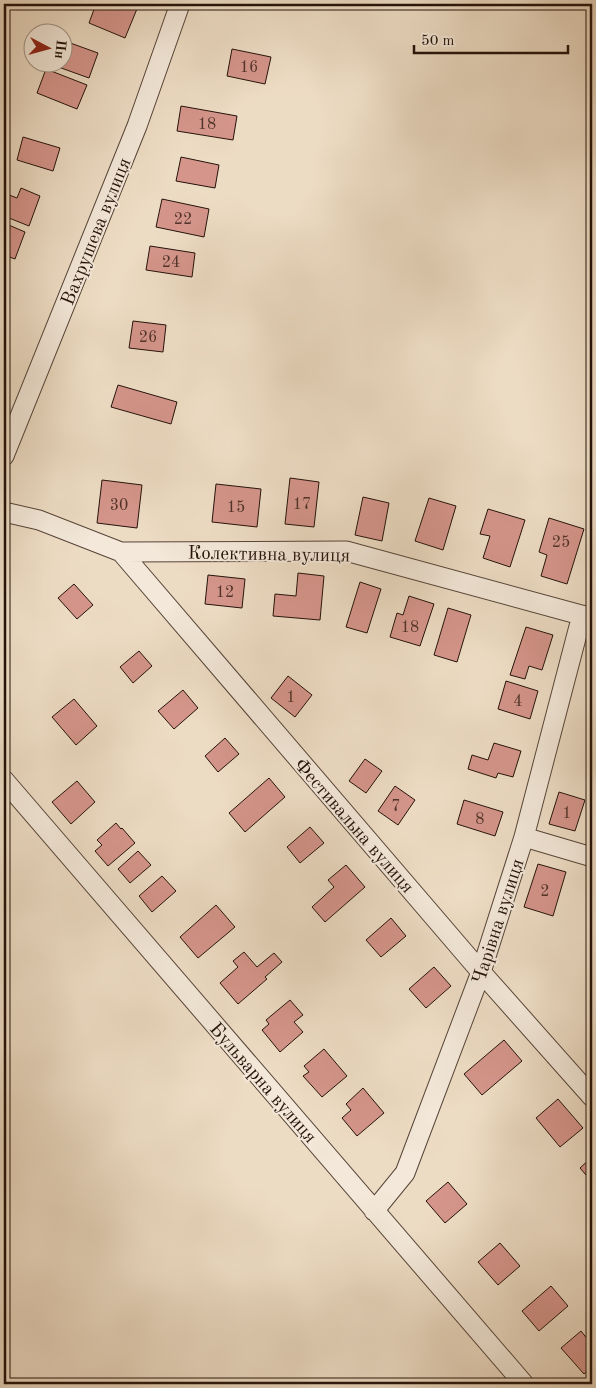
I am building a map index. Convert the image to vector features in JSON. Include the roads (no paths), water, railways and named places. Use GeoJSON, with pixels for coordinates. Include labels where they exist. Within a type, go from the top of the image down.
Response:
{"type":"FeatureCollection","features":[{"type":"Feature","properties":{"kind":"street","name":"Вахрушева вулиця"},"geometry":{"type":"LineString","coordinates":[[4,456],[137,126],[180,4]]}},
{"type":"Feature","properties":{"kind":"street","name":"Колективна вулиця"},"geometry":{"type":"LineString","coordinates":[[4,512],[39,520],[120,552],[346,551],[587,617]]}},
{"type":"Feature","properties":{"kind":"street","name":"Фестивальна вулиця"},"geometry":{"type":"LineString","coordinates":[[120,552],[481,972],[592,1097]]}},
{"type":"Feature","properties":{"kind":"street","name":"Чарівна вулиця"},"geometry":{"type":"LineString","coordinates":[[374,1211],[405,1173],[481,972],[524,837],[587,617]]}},
{"type":"Feature","properties":{"kind":"street","name":"Бульварна вулиця"},"geometry":{"type":"LineString","coordinates":[[4,780],[524,1384]]}},
{"type":"Feature","properties":{"kind":"street"},"geometry":{"type":"LineString","coordinates":[[524,837],[592,857]]}}]}
